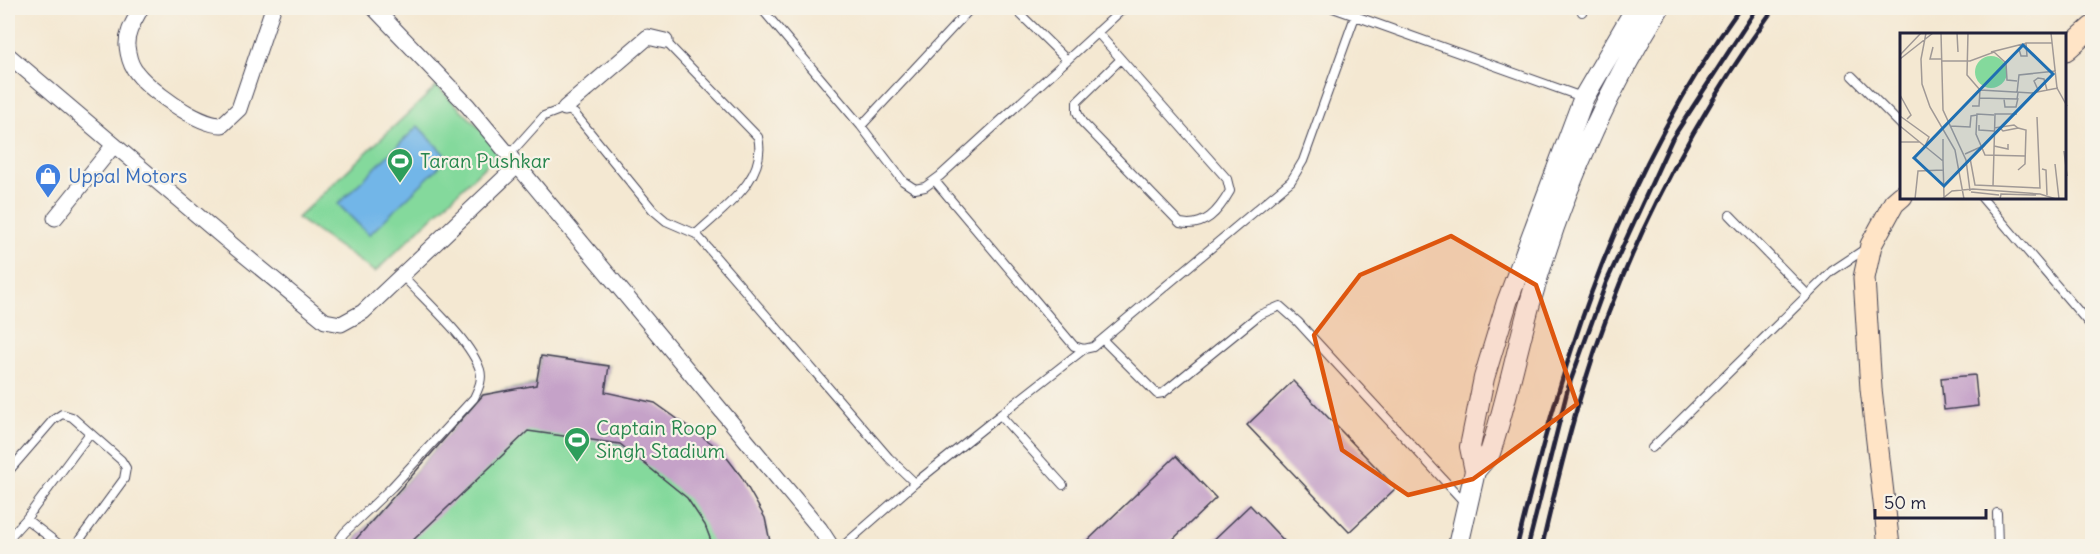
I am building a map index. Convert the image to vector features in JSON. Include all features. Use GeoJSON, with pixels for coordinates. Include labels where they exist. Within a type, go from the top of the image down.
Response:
{"type":"FeatureCollection","features":[{"type":"Feature","properties":{"kind":"main road"},"geometry":{"type":"LineString","coordinates":[[2067,49],[2092,27]]}},
{"type":"Feature","properties":{"kind":"main road"},"geometry":{"type":"LineString","coordinates":[[1889,546],[1871,388],[1864,278],[1871,245],[1894,203],[1900,198]]}},
{"type":"Feature","properties":{"kind":"street"},"geometry":{"type":"LineString","coordinates":[[141,8],[128,34],[127,45],[134,69],[177,107],[211,126],[222,125],[239,109],[273,8]]}},
{"type":"Feature","properties":{"kind":"street"},"geometry":{"type":"LineString","coordinates":[[374,8],[415,48],[513,160],[831,546]]}},
{"type":"Feature","properties":{"kind":"street"},"geometry":{"type":"LineString","coordinates":[[1458,546],[1475,471],[1470,447],[1484,378],[1507,302],[1584,98],[1636,8]]}},
{"type":"Feature","properties":{"kind":"street"},"geometry":{"type":"LineString","coordinates":[[1475,471],[1490,453],[1530,304],[1567,194],[1602,111],[1659,8]]}},
{"type":"Feature","properties":{"kind":"street"},"geometry":{"type":"LineString","coordinates":[[565,108],[648,38],[665,40]]}},
{"type":"Feature","properties":{"kind":"street"},"geometry":{"type":"LineString","coordinates":[[8,55],[326,321],[340,324],[353,319],[402,275],[513,160]]}},
{"type":"Feature","properties":{"kind":"street"},"geometry":{"type":"LineString","coordinates":[[55,218],[114,145]]}},
{"type":"Feature","properties":{"kind":"lane"},"geometry":{"type":"LineString","coordinates":[[761,8],[861,126],[903,181],[915,189],[925,188],[935,181],[1124,8]]}},
{"type":"Feature","properties":{"kind":"lane"},"geometry":{"type":"LineString","coordinates":[[861,126],[970,8],[991,8]]}},
{"type":"Feature","properties":{"kind":"lane"},"geometry":{"type":"LineString","coordinates":[[1014,8],[1066,60]]}},
{"type":"Feature","properties":{"kind":"lane"},"geometry":{"type":"LineString","coordinates":[[1333,8],[1584,98]]}},
{"type":"Feature","properties":{"kind":"lane"},"geometry":{"type":"LineString","coordinates":[[843,546],[915,483],[1084,349],[1103,340],[1291,182],[1303,161],[1358,8]]}},
{"type":"Feature","properties":{"kind":"lane"},"geometry":{"type":"LineString","coordinates":[[1097,32],[1227,179],[1230,191],[1206,222],[1193,226],[1180,223],[1082,122],[1077,112],[1077,102],[1120,59]]}},
{"type":"Feature","properties":{"kind":"lane"},"geometry":{"type":"LineString","coordinates":[[665,40],[758,137],[762,153],[759,167],[748,184],[696,234]]}},
{"type":"Feature","properties":{"kind":"lane"},"geometry":{"type":"LineString","coordinates":[[1852,76],[1900,124]]}},
{"type":"Feature","properties":{"kind":"lane"},"geometry":{"type":"LineString","coordinates":[[513,160],[544,116],[565,108],[575,114],[653,210],[666,221],[696,234],[882,449],[915,483]]}},
{"type":"Feature","properties":{"kind":"lane"},"geometry":{"type":"LineString","coordinates":[[935,181],[1074,346],[1084,349]]}},
{"type":"Feature","properties":{"kind":"lane"},"geometry":{"type":"LineString","coordinates":[[1984,200],[2092,327]]}},
{"type":"Feature","properties":{"kind":"lane"},"geometry":{"type":"LineString","coordinates":[[1730,215],[1808,294]]}},
{"type":"Feature","properties":{"kind":"lane"},"geometry":{"type":"LineString","coordinates":[[1652,447],[1832,271],[1871,245]]}},
{"type":"Feature","properties":{"kind":"lane"},"geometry":{"type":"LineString","coordinates":[[335,546],[344,533],[392,487],[474,398],[481,381],[480,371],[472,354],[402,275]]}},
{"type":"Feature","properties":{"kind":"lane"},"geometry":{"type":"LineString","coordinates":[[1103,340],[1157,394],[1163,393],[1259,315],[1280,306],[1298,322],[1467,505]]}},
{"type":"Feature","properties":{"kind":"lane"},"geometry":{"type":"LineString","coordinates":[[8,472],[53,420],[62,414],[72,417],[121,460],[126,468],[124,478],[75,546]]}},
{"type":"Feature","properties":{"kind":"lane"},"geometry":{"type":"LineString","coordinates":[[1000,416],[1063,485]]}},
{"type":"Feature","properties":{"kind":"lane"},"geometry":{"type":"LineString","coordinates":[[8,539],[26,519],[90,433]]}},
{"type":"Feature","properties":{"kind":"lane"},"geometry":{"type":"LineString","coordinates":[[1997,513],[1998,546]]}},
{"type":"Feature","properties":{"kind":"lane"},"geometry":{"type":"LineString","coordinates":[[26,519],[61,546]]}},
{"type":"Feature","properties":{"kind":"highlighted area"},"geometry":{"type":"Polygon","coordinates":[[[1451,236],[1536,285],[1577,404],[1473,479],[1408,495],[1342,450],[1314,335],[1360,275],[1451,236]]]}},
{"type":"Feature","properties":{"kind":"green space","name":"Taran Pushkar"},"geometry":{"type":"Polygon","coordinates":[[[437,86],[502,150],[375,272],[297,218],[437,86]]]}},
{"type":"Feature","properties":{"kind":"green space","name":"Captain Roop Singh Stadium"},"geometry":{"type":"Polygon","coordinates":[[[541,356],[609,366],[605,392],[764,518],[771,546],[350,546],[483,395],[536,384],[541,356]]]}},
{"type":"Feature","properties":{"kind":"water"},"geometry":{"type":"Polygon","coordinates":[[[418,126],[448,158],[369,235],[338,204],[418,126]]]}},
{"type":"Feature","properties":{"kind":"building"},"geometry":{"type":"Polygon","coordinates":[[[541,356],[609,366],[605,392],[655,403],[721,450],[741,476],[765,518],[771,546],[713,546],[705,525],[687,498],[620,444],[528,431],[407,546],[350,546],[483,395],[536,385],[541,356]]]}},
{"type":"Feature","properties":{"kind":"building"},"geometry":{"type":"Polygon","coordinates":[[[1975,375],[1978,406],[1944,410],[1941,378],[1975,375]]]}},
{"type":"Feature","properties":{"kind":"building"},"geometry":{"type":"Polygon","coordinates":[[[1293,381],[1396,488],[1349,532],[1247,425],[1293,381]]]}},
{"type":"Feature","properties":{"kind":"building"},"geometry":{"type":"Polygon","coordinates":[[[1176,456],[1216,498],[1166,546],[1082,546],[1176,456]]]}},
{"type":"Feature","properties":{"kind":"building"},"geometry":{"type":"Polygon","coordinates":[[[1250,505],[1289,546],[1207,546],[1250,505]]]}},
{"type":"Feature","properties":{"kind":"railway"},"geometry":{"type":"LineString","coordinates":[[1517,546],[1555,403],[1601,266],[1630,199],[1662,135],[1698,71],[1740,8]]}},
{"type":"Feature","properties":{"kind":"railway"},"geometry":{"type":"LineString","coordinates":[[1528,546],[1568,388],[1606,283],[1672,139],[1757,8]]}},
{"type":"Feature","properties":{"kind":"railway"},"geometry":{"type":"LineString","coordinates":[[1542,546],[1583,388],[1618,287],[1663,190],[1688,143],[1715,97],[1774,8]]}},
{"type":"Feature","properties":{"kind":"place","name":"Taran Pushkar"},"geometry":{"type":"Point","coordinates":[400,184]}},
{"type":"Feature","properties":{"kind":"place","name":"Uppal Motors"},"geometry":{"type":"Point","coordinates":[48,199]}},
{"type":"Feature","properties":{"kind":"place","name":"Captain Roop Singh Stadium"},"geometry":{"type":"Point","coordinates":[577,463]}}]}
